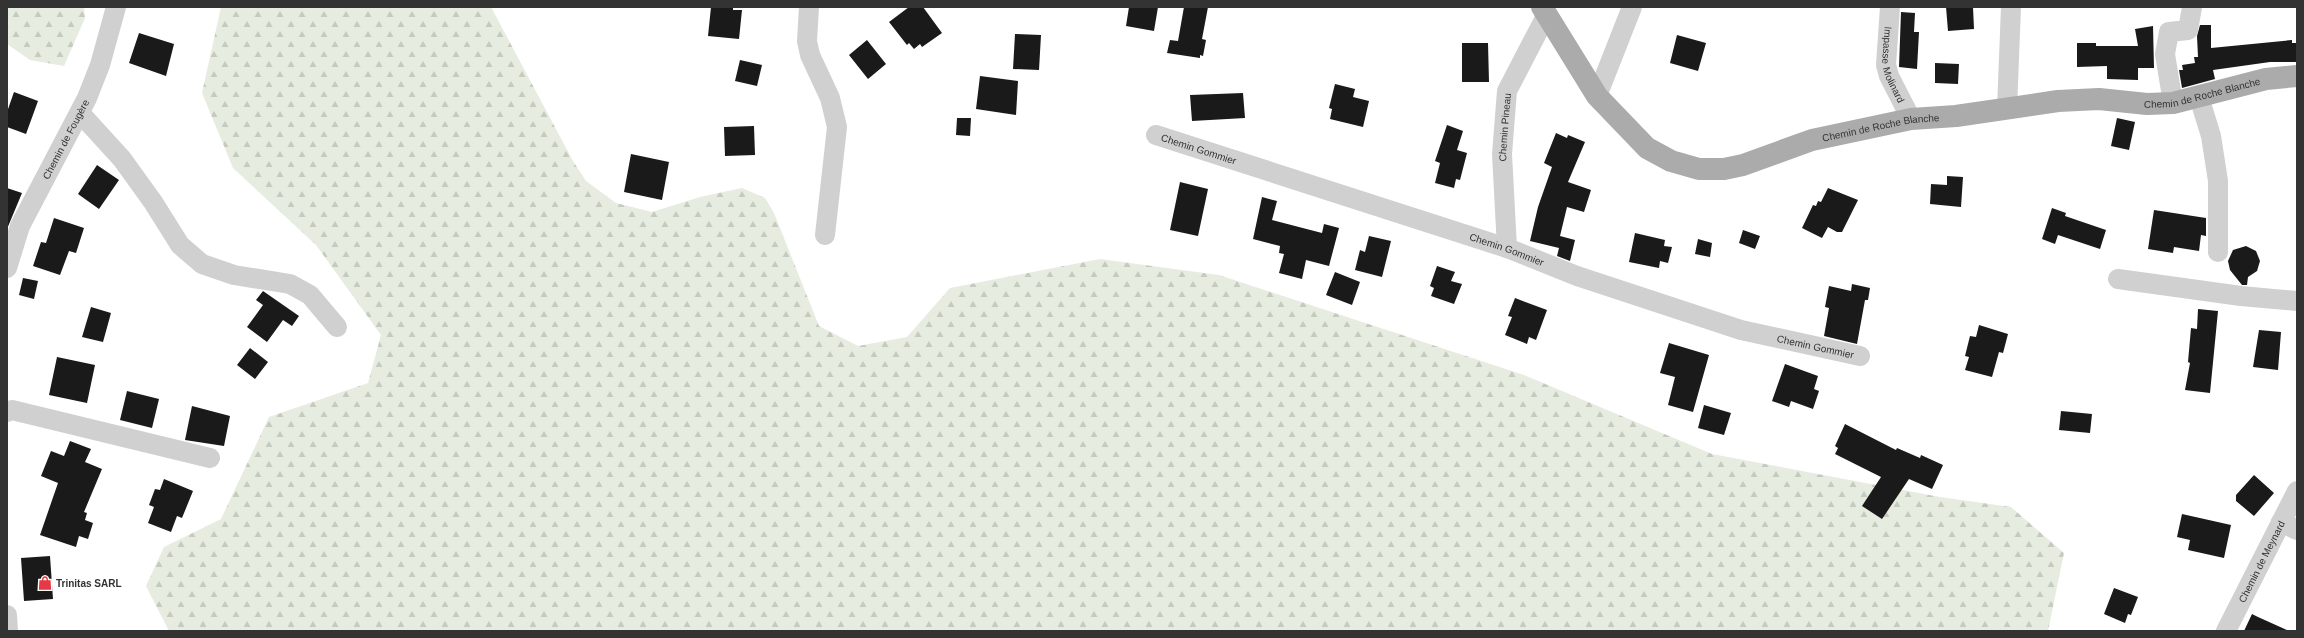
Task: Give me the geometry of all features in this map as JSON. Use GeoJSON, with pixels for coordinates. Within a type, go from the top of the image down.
{"type":"FeatureCollection","features":[{"type":"Feature","properties":{"kind":"main road","name":"Chemin de Roche Blanche"},"geometry":{"type":"LineString","coordinates":[[1544,11],[1596,96],[1647,148],[1671,161],[1699,169],[1724,169],[1743,166],[1812,140],[1911,119],[2007,109],[2058,101],[2099,100],[2147,104],[2173,103],[2266,79],[2297,76]]}},
{"type":"Feature","properties":{"kind":"street","name":"Chemin de Fougère"},"geometry":{"type":"LineString","coordinates":[[7,268],[14,224],[80,113],[100,65],[116,7]]}},
{"type":"Feature","properties":{"kind":"street"},"geometry":{"type":"LineString","coordinates":[[809,7],[807,41],[810,55],[830,98],[837,127],[825,235]]}},
{"type":"Feature","properties":{"kind":"street"},"geometry":{"type":"LineString","coordinates":[[1596,96],[1632,7]]}},
{"type":"Feature","properties":{"kind":"street","name":"Impasse Molinard"},"geometry":{"type":"LineString","coordinates":[[1890,7],[1886,65],[1888,76],[1911,119]]}},
{"type":"Feature","properties":{"kind":"street"},"geometry":{"type":"LineString","coordinates":[[2007,109],[2012,7]]}},
{"type":"Feature","properties":{"kind":"street"},"geometry":{"type":"LineString","coordinates":[[2173,103],[2165,54],[2169,32],[2188,30],[2192,7]]}},
{"type":"Feature","properties":{"kind":"street","name":"Chemin Pineau"},"geometry":{"type":"LineString","coordinates":[[1507,248],[1502,154],[1507,91],[1544,11]]}},
{"type":"Feature","properties":{"kind":"street"},"geometry":{"type":"LineString","coordinates":[[2199,97],[2211,136],[2218,181],[2218,252]]}},
{"type":"Feature","properties":{"kind":"street"},"geometry":{"type":"LineString","coordinates":[[80,113],[122,159],[153,202],[180,245],[202,264],[234,275],[290,284],[310,295],[337,327]]}},
{"type":"Feature","properties":{"kind":"street","name":"Chemin Gommier"},"geometry":{"type":"LineString","coordinates":[[1156,135],[1507,248],[1577,276],[1741,330],[1860,356]]}},
{"type":"Feature","properties":{"kind":"street"},"geometry":{"type":"LineString","coordinates":[[2118,279],[2241,296],[2297,301]]}},
{"type":"Feature","properties":{"kind":"street"},"geometry":{"type":"LineString","coordinates":[[7,412],[12,410],[210,458]]}},
{"type":"Feature","properties":{"kind":"street","name":"Chemin de Meynard"},"geometry":{"type":"LineString","coordinates":[[2226,631],[2289,526],[2297,491]]}},
{"type":"Feature","properties":{"kind":"street"},"geometry":{"type":"LineString","coordinates":[[7,615],[8,631]]}},
{"type":"Feature","properties":{"kind":"green space"},"geometry":{"type":"Polygon","coordinates":[[[7,7],[84,7],[85,18],[64,66],[30,60],[7,44],[7,7]]]}},
{"type":"Feature","properties":{"kind":"green space"},"geometry":{"type":"Polygon","coordinates":[[[221,7],[491,7],[573,161],[586,181],[616,203],[652,212],[700,197],[742,188],[765,198],[774,213],[819,326],[858,346],[907,337],[950,288],[1100,259],[1219,275],[1524,375],[1712,454],[1940,497],[2011,507],[2064,553],[2048,631],[169,631],[146,586],[164,547],[221,519],[269,417],[368,383],[381,335],[316,245],[233,168],[202,93],[221,7]]]}},
{"type":"Feature","properties":{"kind":"building"},"geometry":{"type":"Polygon","coordinates":[[[711,7],[733,7],[733,10],[742,10],[739,39],[708,36],[711,7]]]}},
{"type":"Feature","properties":{"kind":"building"},"geometry":{"type":"Polygon","coordinates":[[[909,7],[923,7],[942,33],[922,47],[920,44],[914,49],[909,43],[907,45],[889,22],[909,7]]]}},
{"type":"Feature","properties":{"kind":"building"},"geometry":{"type":"Polygon","coordinates":[[[1129,7],[1158,7],[1154,31],[1126,26],[1129,7]]]}},
{"type":"Feature","properties":{"kind":"building"},"geometry":{"type":"Polygon","coordinates":[[[1184,7],[1208,7],[1202,39],[1206,40],[1203,56],[1200,55],[1200,58],[1167,53],[1170,40],[1178,41],[1184,7]]]}},
{"type":"Feature","properties":{"kind":"building"},"geometry":{"type":"Polygon","coordinates":[[[1946,7],[1973,7],[1974,29],[1948,31],[1946,7]]]}},
{"type":"Feature","properties":{"kind":"building"},"geometry":{"type":"Polygon","coordinates":[[[1901,12],[1915,13],[1914,32],[1919,32],[1917,69],[1899,67],[1901,12]]]}},
{"type":"Feature","properties":{"kind":"building"},"geometry":{"type":"Polygon","coordinates":[[[2200,25],[2211,25],[2211,48],[2292,40],[2292,43],[2297,43],[2297,62],[2270,62],[2213,70],[2215,79],[2182,88],[2179,70],[2183,70],[2182,65],[2195,63],[2194,57],[2198,57],[2197,36],[2200,25]]]}},
{"type":"Feature","properties":{"kind":"building"},"geometry":{"type":"Polygon","coordinates":[[[2153,26],[2154,68],[2138,68],[2138,80],[2107,79],[2107,66],[2077,67],[2077,43],[2096,43],[2096,46],[2138,46],[2135,29],[2153,26]]]}},
{"type":"Feature","properties":{"kind":"building"},"geometry":{"type":"Polygon","coordinates":[[[139,33],[174,44],[166,76],[129,63],[139,33]]]}},
{"type":"Feature","properties":{"kind":"building"},"geometry":{"type":"Polygon","coordinates":[[[1015,34],[1041,35],[1039,70],[1013,69],[1015,34]]]}},
{"type":"Feature","properties":{"kind":"building"},"geometry":{"type":"Polygon","coordinates":[[[1677,35],[1706,43],[1698,71],[1670,63],[1677,35]]]}},
{"type":"Feature","properties":{"kind":"building"},"geometry":{"type":"Polygon","coordinates":[[[867,40],[886,64],[868,79],[849,55],[867,40]]]}},
{"type":"Feature","properties":{"kind":"building"},"geometry":{"type":"Polygon","coordinates":[[[1462,43],[1488,43],[1489,82],[1462,82],[1462,43]]]}},
{"type":"Feature","properties":{"kind":"building"},"geometry":{"type":"Polygon","coordinates":[[[740,60],[762,65],[757,86],[735,81],[740,60]]]}},
{"type":"Feature","properties":{"kind":"building"},"geometry":{"type":"Polygon","coordinates":[[[1935,63],[1959,64],[1958,84],[1935,83],[1935,63]]]}},
{"type":"Feature","properties":{"kind":"building"},"geometry":{"type":"Polygon","coordinates":[[[980,76],[1018,81],[1016,115],[976,109],[980,76]]]}},
{"type":"Feature","properties":{"kind":"building"},"geometry":{"type":"Polygon","coordinates":[[[1335,84],[1355,89],[1353,97],[1369,101],[1363,127],[1330,119],[1332,109],[1329,108],[1335,84]]]}},
{"type":"Feature","properties":{"kind":"building"},"geometry":{"type":"Polygon","coordinates":[[[14,92],[38,101],[26,134],[7,127],[7,112],[14,92]]]}},
{"type":"Feature","properties":{"kind":"building"},"geometry":{"type":"Polygon","coordinates":[[[1243,93],[1245,118],[1192,121],[1190,95],[1243,93]]]}},
{"type":"Feature","properties":{"kind":"building"},"geometry":{"type":"Polygon","coordinates":[[[957,118],[971,118],[970,136],[956,135],[957,118]]]}},
{"type":"Feature","properties":{"kind":"building"},"geometry":{"type":"Polygon","coordinates":[[[2117,118],[2135,122],[2129,150],[2111,146],[2117,118]]]}},
{"type":"Feature","properties":{"kind":"building"},"geometry":{"type":"Polygon","coordinates":[[[1447,125],[1463,131],[1457,150],[1467,153],[1460,180],[1456,179],[1454,188],[1435,183],[1440,163],[1435,161],[1447,125]]]}},
{"type":"Feature","properties":{"kind":"building"},"geometry":{"type":"Polygon","coordinates":[[[754,126],[755,155],[725,156],[724,127],[754,126]]]}},
{"type":"Feature","properties":{"kind":"building"},"geometry":{"type":"Polygon","coordinates":[[[1556,133],[1567,138],[1568,135],[1585,142],[1568,182],[1591,190],[1584,212],[1567,207],[1560,236],[1575,240],[1570,261],[1557,256],[1559,248],[1530,241],[1538,207],[1552,167],[1544,163],[1556,133]]]}},
{"type":"Feature","properties":{"kind":"building"},"geometry":{"type":"Polygon","coordinates":[[[631,154],[669,162],[662,200],[624,192],[631,154]]]}},
{"type":"Feature","properties":{"kind":"building"},"geometry":{"type":"Polygon","coordinates":[[[97,165],[119,180],[99,209],[78,194],[97,165]]]}},
{"type":"Feature","properties":{"kind":"building"},"geometry":{"type":"Polygon","coordinates":[[[1947,176],[1963,177],[1961,207],[1930,204],[1931,184],[1947,185],[1947,176]]]}},
{"type":"Feature","properties":{"kind":"building"},"geometry":{"type":"Polygon","coordinates":[[[1180,182],[1208,189],[1198,236],[1170,230],[1180,182]]]}},
{"type":"Feature","properties":{"kind":"building"},"geometry":{"type":"Polygon","coordinates":[[[7,188],[22,193],[7,229],[7,188]]]}},
{"type":"Feature","properties":{"kind":"building"},"geometry":{"type":"Polygon","coordinates":[[[1828,188],[1858,200],[1842,232],[1837,232],[1828,227],[1822,238],[1802,228],[1813,205],[1816,206],[1818,201],[1821,202],[1828,188]]]}},
{"type":"Feature","properties":{"kind":"building"},"geometry":{"type":"Polygon","coordinates":[[[1262,197],[1277,201],[1272,220],[1322,233],[1324,224],[1339,228],[1329,266],[1306,260],[1302,279],[1279,273],[1284,254],[1279,253],[1280,246],[1253,239],[1262,197]]]}},
{"type":"Feature","properties":{"kind":"building"},"geometry":{"type":"Polygon","coordinates":[[[2052,208],[2066,213],[2065,216],[2106,230],[2100,249],[2058,235],[2055,244],[2042,239],[2052,208]]]}},
{"type":"Feature","properties":{"kind":"building"},"geometry":{"type":"Polygon","coordinates":[[[2154,210],[2206,218],[2206,236],[2201,235],[2199,251],[2174,247],[2173,253],[2148,249],[2154,210]]]}},
{"type":"Feature","properties":{"kind":"building"},"geometry":{"type":"Polygon","coordinates":[[[54,218],[84,228],[76,253],[69,251],[60,275],[33,266],[41,242],[46,243],[54,218]]]}},
{"type":"Feature","properties":{"kind":"building"},"geometry":{"type":"Polygon","coordinates":[[[1743,230],[1760,236],[1755,249],[1739,243],[1743,230]]]}},
{"type":"Feature","properties":{"kind":"building"},"geometry":{"type":"Polygon","coordinates":[[[1635,233],[1665,240],[1664,246],[1672,247],[1668,263],[1660,261],[1659,268],[1629,262],[1635,233]]]}},
{"type":"Feature","properties":{"kind":"building"},"geometry":{"type":"Polygon","coordinates":[[[1369,236],[1391,241],[1382,277],[1355,270],[1360,250],[1365,252],[1369,236]]]}},
{"type":"Feature","properties":{"kind":"building"},"geometry":{"type":"Polygon","coordinates":[[[1698,239],[1712,243],[1710,257],[1695,254],[1698,239]]]}},
{"type":"Feature","properties":{"kind":"building"},"geometry":{"type":"Polygon","coordinates":[[[2246,246],[2256,251],[2260,261],[2257,271],[2248,277],[2247,285],[2242,285],[2230,270],[2228,261],[2233,250],[2246,246]]]}},
{"type":"Feature","properties":{"kind":"building"},"geometry":{"type":"Polygon","coordinates":[[[1437,266],[1455,272],[1451,281],[1462,284],[1454,304],[1431,296],[1434,288],[1430,286],[1437,266]]]}},
{"type":"Feature","properties":{"kind":"building"},"geometry":{"type":"Polygon","coordinates":[[[1335,272],[1360,282],[1352,305],[1326,295],[1335,272]]]}},
{"type":"Feature","properties":{"kind":"building"},"geometry":{"type":"Polygon","coordinates":[[[23,278],[38,281],[34,299],[19,295],[23,278]]]}},
{"type":"Feature","properties":{"kind":"building"},"geometry":{"type":"Polygon","coordinates":[[[1852,284],[1870,288],[1868,300],[1865,300],[1857,344],[1824,336],[1829,308],[1825,307],[1829,286],[1851,291],[1852,284]]]}},
{"type":"Feature","properties":{"kind":"building"},"geometry":{"type":"Polygon","coordinates":[[[263,291],[299,316],[292,326],[283,320],[267,342],[247,327],[263,305],[256,300],[263,291]]]}},
{"type":"Feature","properties":{"kind":"building"},"geometry":{"type":"Polygon","coordinates":[[[1515,298],[1547,310],[1536,340],[1529,337],[1527,344],[1505,335],[1512,317],[1508,316],[1515,298]]]}},
{"type":"Feature","properties":{"kind":"building"},"geometry":{"type":"Polygon","coordinates":[[[91,307],[111,313],[103,342],[82,337],[91,307]]]}},
{"type":"Feature","properties":{"kind":"building"},"geometry":{"type":"Polygon","coordinates":[[[2198,309],[2218,311],[2210,393],[2185,390],[2190,363],[2188,362],[2191,328],[2197,329],[2198,309]]]}},
{"type":"Feature","properties":{"kind":"building"},"geometry":{"type":"Polygon","coordinates":[[[1979,325],[2008,334],[2003,353],[1999,352],[1992,377],[1965,370],[1969,357],[1965,356],[1970,336],[1976,337],[1979,325]]]}},
{"type":"Feature","properties":{"kind":"building"},"geometry":{"type":"Polygon","coordinates":[[[2259,330],[2281,332],[2278,370],[2253,367],[2259,330]]]}},
{"type":"Feature","properties":{"kind":"building"},"geometry":{"type":"Polygon","coordinates":[[[1669,343],[1709,355],[1693,412],[1668,405],[1675,377],[1660,373],[1669,343]]]}},
{"type":"Feature","properties":{"kind":"building"},"geometry":{"type":"Polygon","coordinates":[[[250,348],[268,362],[255,379],[237,365],[250,348]]]}},
{"type":"Feature","properties":{"kind":"building"},"geometry":{"type":"Polygon","coordinates":[[[57,357],[95,365],[87,403],[49,395],[57,357]]]}},
{"type":"Feature","properties":{"kind":"building"},"geometry":{"type":"Polygon","coordinates":[[[1785,364],[1818,376],[1814,389],[1819,391],[1813,409],[1791,401],[1789,407],[1772,401],[1785,364]]]}},
{"type":"Feature","properties":{"kind":"building"},"geometry":{"type":"Polygon","coordinates":[[[127,391],[159,399],[152,428],[120,420],[127,391]]]}},
{"type":"Feature","properties":{"kind":"building"},"geometry":{"type":"Polygon","coordinates":[[[1704,405],[1731,413],[1724,435],[1698,428],[1704,405]]]}},
{"type":"Feature","properties":{"kind":"building"},"geometry":{"type":"Polygon","coordinates":[[[192,406],[230,416],[224,446],[185,440],[192,406]]]}},
{"type":"Feature","properties":{"kind":"building"},"geometry":{"type":"Polygon","coordinates":[[[2061,411],[2092,414],[2090,433],[2059,430],[2061,411]]]}},
{"type":"Feature","properties":{"kind":"building"},"geometry":{"type":"Polygon","coordinates":[[[1845,424],[1896,450],[1897,448],[1920,458],[1921,455],[1943,465],[1932,489],[1909,479],[1882,519],[1862,506],[1881,477],[1835,454],[1838,448],[1835,446],[1845,424]]]}},
{"type":"Feature","properties":{"kind":"building"},"geometry":{"type":"Polygon","coordinates":[[[70,441],[91,449],[85,462],[102,469],[84,512],[87,513],[85,520],[93,523],[88,539],[79,536],[76,547],[40,535],[58,483],[41,476],[51,451],[64,456],[70,441]]]}},
{"type":"Feature","properties":{"kind":"building"},"geometry":{"type":"Polygon","coordinates":[[[2254,475],[2274,493],[2254,516],[2236,501],[2236,495],[2254,475]]]}},
{"type":"Feature","properties":{"kind":"building"},"geometry":{"type":"Polygon","coordinates":[[[164,479],[193,491],[182,518],[177,516],[171,532],[148,523],[154,507],[149,505],[155,489],[160,490],[164,479]]]}},
{"type":"Feature","properties":{"kind":"building"},"geometry":{"type":"Polygon","coordinates":[[[2182,514],[2231,525],[2224,558],[2188,550],[2190,540],[2177,537],[2182,514]]]}},
{"type":"Feature","properties":{"kind":"building"},"geometry":{"type":"Polygon","coordinates":[[[50,556],[53,599],[24,601],[21,558],[50,556]]]}},
{"type":"Feature","properties":{"kind":"building"},"geometry":{"type":"Polygon","coordinates":[[[2114,588],[2138,597],[2131,615],[2128,614],[2125,623],[2104,614],[2114,588]]]}},
{"type":"Feature","properties":{"kind":"building"},"geometry":{"type":"Polygon","coordinates":[[[2252,614],[2258,617],[2289,631],[2244,631],[2252,614]]]}},
{"type":"Feature","properties":{"kind":"place","name":"Trinitas SARL"},"geometry":{"type":"Point","coordinates":[45,583]}}]}
